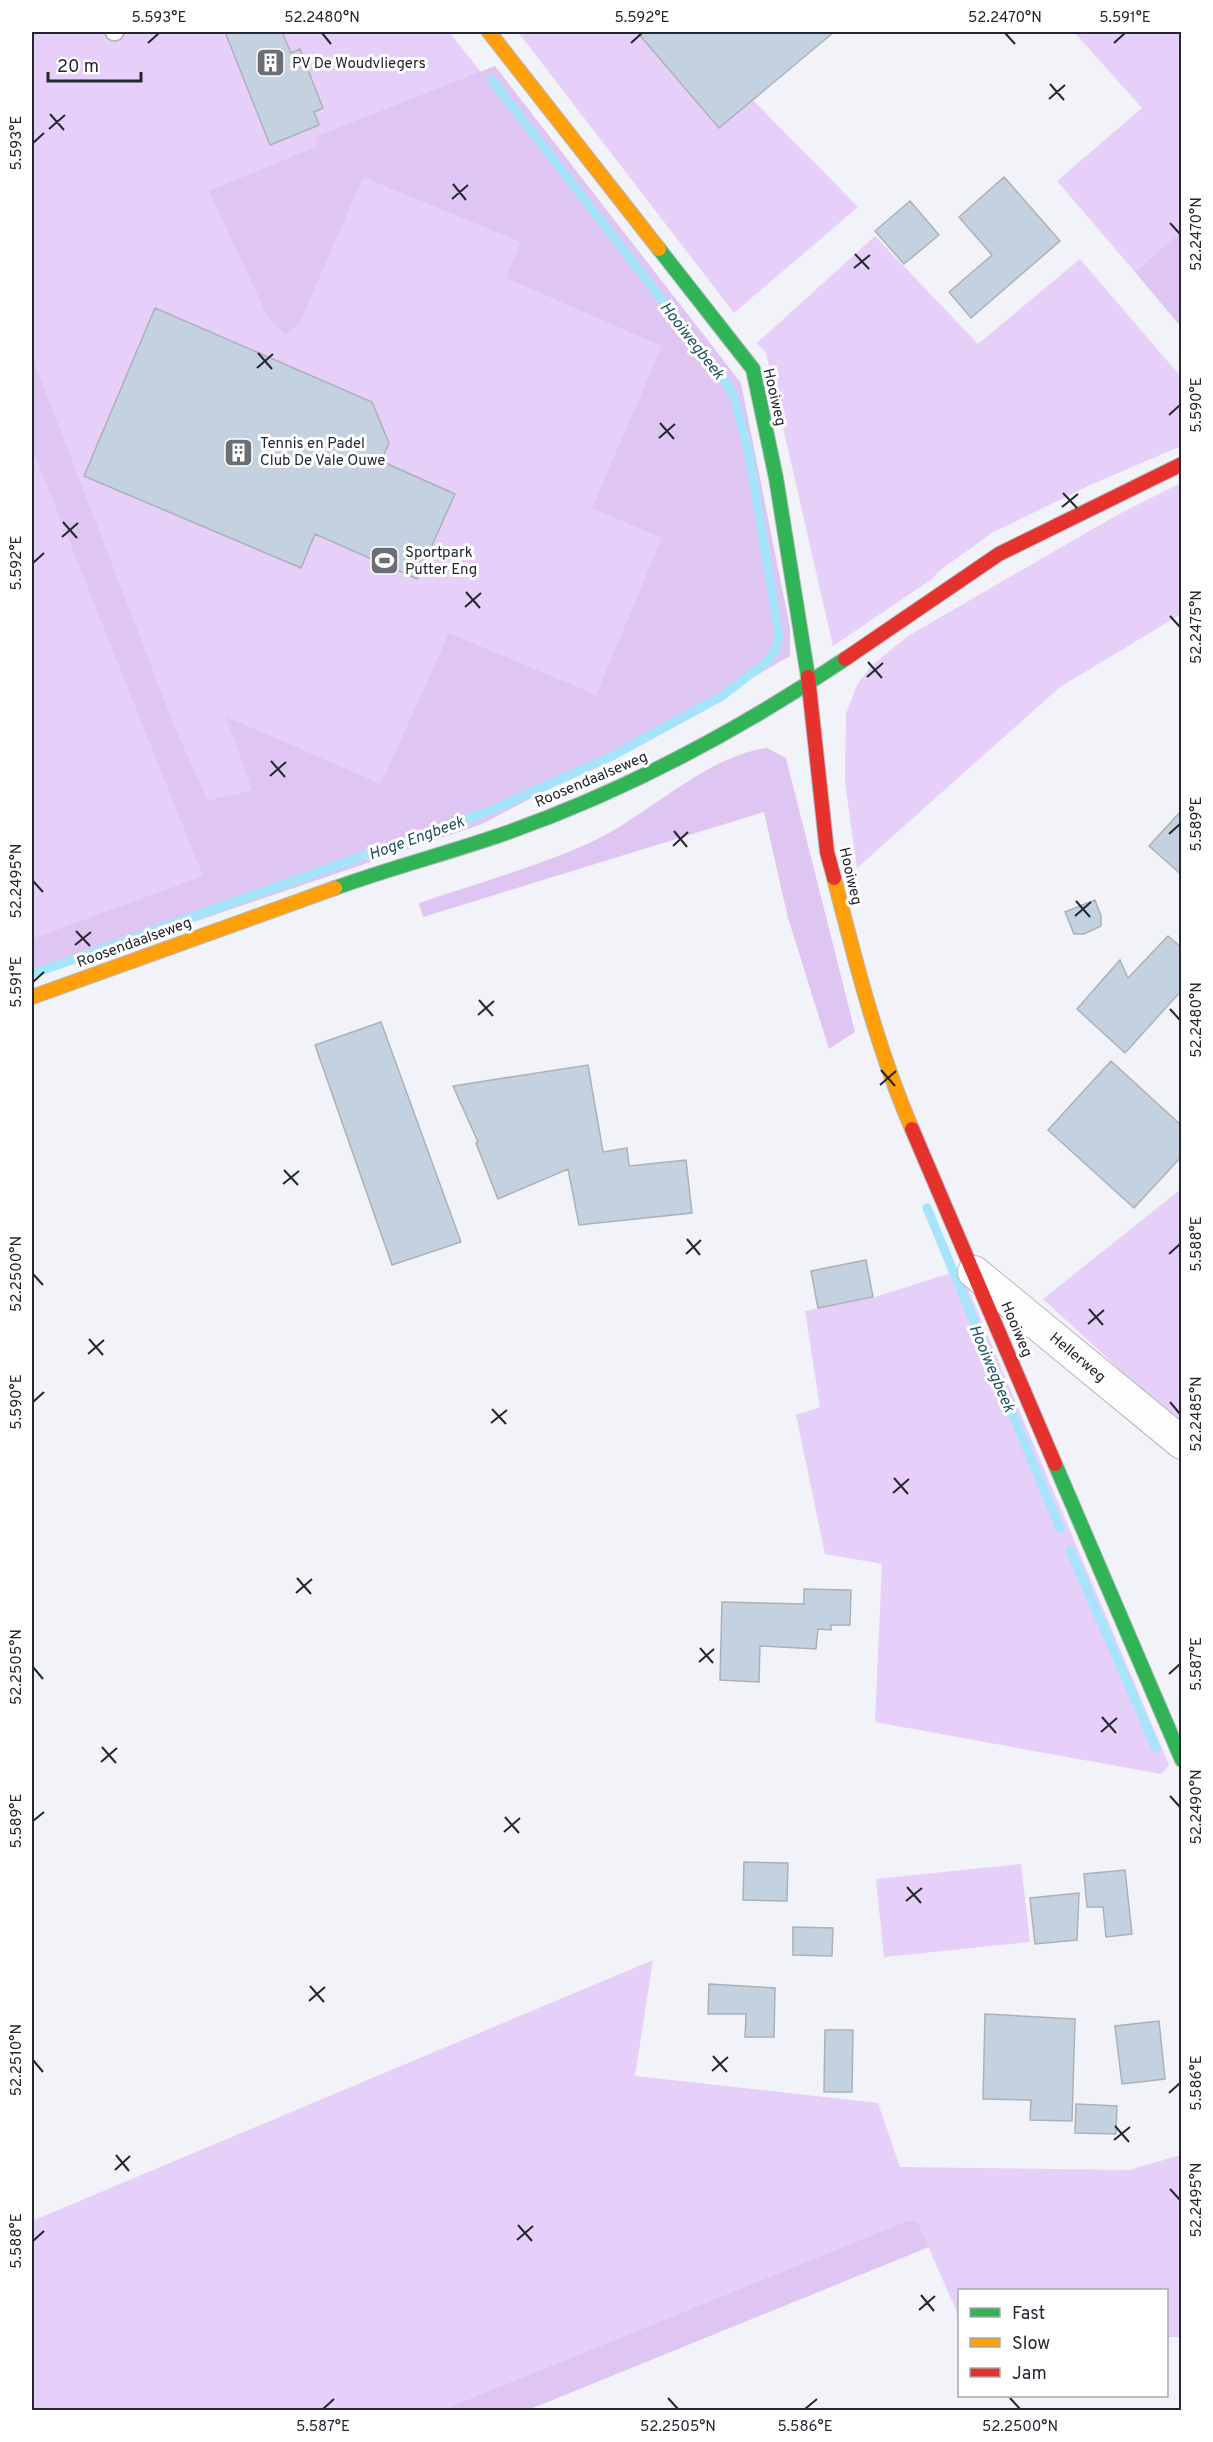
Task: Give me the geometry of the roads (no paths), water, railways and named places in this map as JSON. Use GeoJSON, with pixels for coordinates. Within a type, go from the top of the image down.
{"type":"FeatureCollection","features":[{"type":"Feature","properties":{"kind":"street","name":"Hooiweg"},"geometry":{"type":"LineString","coordinates":[[489,32],[753,369],[776,478],[808,683],[827,852],[864,995],[892,1083],[1182,1760]]}},
{"type":"Feature","properties":{"kind":"street","name":"Roosendaalseweg"},"geometry":{"type":"LineString","coordinates":[[32,997],[391,868],[508,832],[643,777],[808,683],[999,554],[1182,464]]}},
{"type":"Feature","properties":{"kind":"street","name":"Hellerweg"},"geometry":{"type":"LineString","coordinates":[[974,1272],[1182,1443]]}},
{"type":"Feature","properties":{"kind":"waterway","name":"Hoge Engbeek"},"geometry":{"type":"LineString","coordinates":[[32,974],[492,810],[612,756],[722,696],[766,662],[775,650],[779,636],[749,454],[734,397],[725,381],[491,79]]}},
{"type":"Feature","properties":{"kind":"waterway","name":"Hooiwegbeek"},"geometry":{"type":"LineString","coordinates":[[927,1208],[1060,1528]]}},
{"type":"Feature","properties":{"kind":"waterway","name":"Hooiwegbeek"},"geometry":{"type":"LineString","coordinates":[[1070,1550],[1156,1748]]}},
{"type":"Feature","properties":{"kind":"place","name":"PV De Woudvliegers"},"geometry":{"type":"Point","coordinates":[271,63]}},
{"type":"Feature","properties":{"kind":"place","name":"Tennis en Padel Club De Vale Ouwe"},"geometry":{"type":"Point","coordinates":[239,452]}},
{"type":"Feature","properties":{"kind":"place","name":"Sportpark Putter Eng"},"geometry":{"type":"Point","coordinates":[384,561]}}]}
